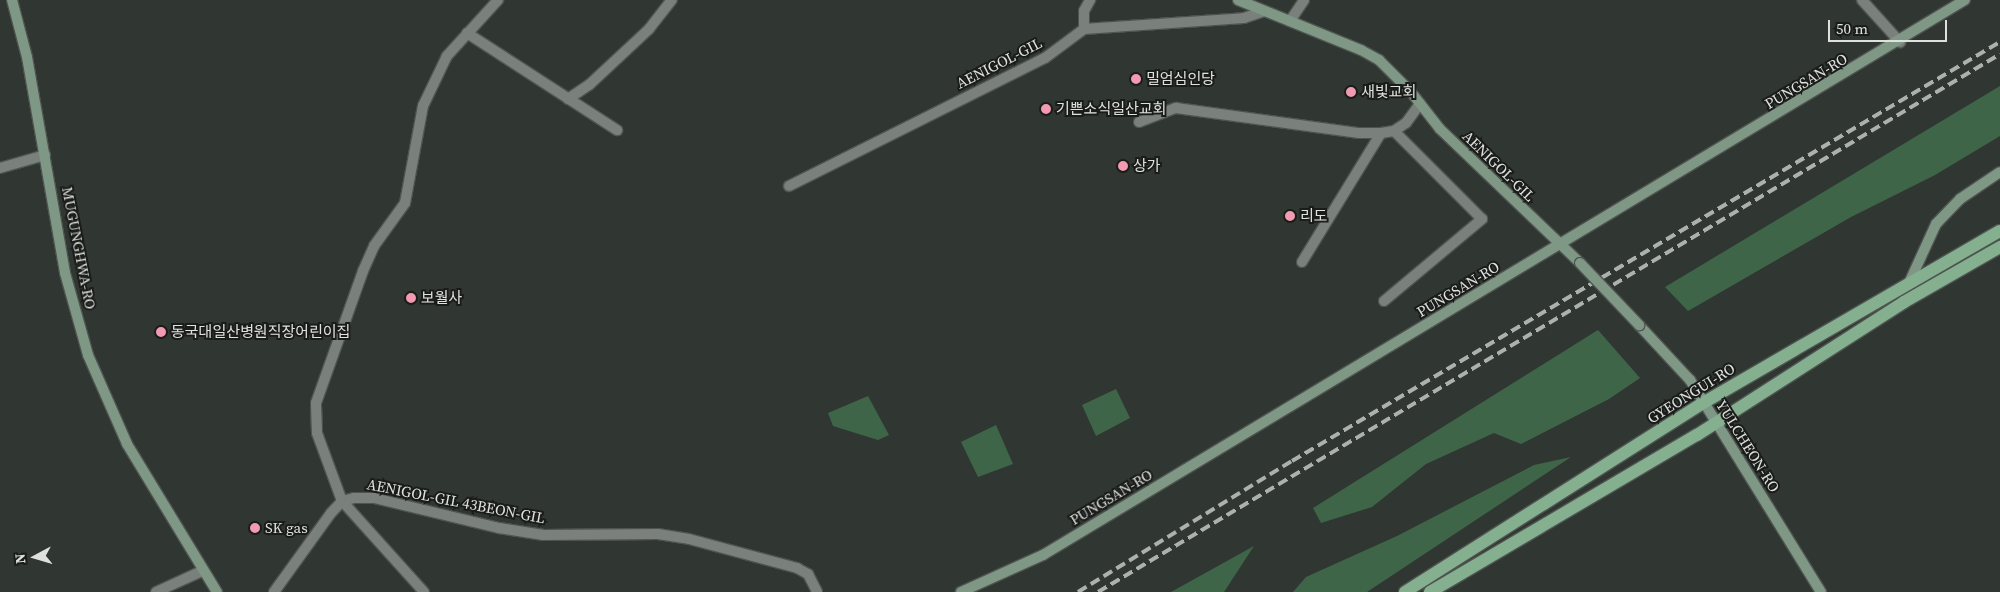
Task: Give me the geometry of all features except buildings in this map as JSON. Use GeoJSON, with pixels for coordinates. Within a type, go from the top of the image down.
{"type":"FeatureCollection","features":[{"type":"Feature","properties":{"kind":"main road","name":"MUGUNGHWA-RO"},"geometry":{"type":"LineString","coordinates":[[12,0],[27,58],[66,273],[88,355],[127,444],[202,571],[217,592]]}},
{"type":"Feature","properties":{"kind":"main road","name":"AENIGOL-GIL"},"geometry":{"type":"LineString","coordinates":[[1238,0],[1370,54],[1387,67],[1440,129],[1560,246]]}},
{"type":"Feature","properties":{"kind":"main road","name":"PUNGSAN-RO"},"geometry":{"type":"LineString","coordinates":[[961,592],[1043,555],[1900,42],[1965,0]]}},
{"type":"Feature","properties":{"kind":"main road"},"geometry":{"type":"LineString","coordinates":[[1909,282],[1936,224],[1960,199],[2000,172]]}},
{"type":"Feature","properties":{"kind":"main road","name":"GYEONGUI-RO"},"geometry":{"type":"LineString","coordinates":[[1404,592],[1703,403],[2000,231]]}},
{"type":"Feature","properties":{"kind":"main road","name":"YULCHEON-RO"},"geometry":{"type":"LineString","coordinates":[[1560,246],[1580,264],[1690,380],[1821,592]]}},
{"type":"Feature","properties":{"kind":"main road"},"geometry":{"type":"LineString","coordinates":[[1430,592],[1715,423],[1904,302],[2000,247]]}},
{"type":"Feature","properties":{"kind":"street"},"geometry":{"type":"LineString","coordinates":[[424,592],[342,502],[318,433],[316,403],[362,271],[374,246],[405,203],[423,106],[447,56],[498,0]]}},
{"type":"Feature","properties":{"kind":"street"},"geometry":{"type":"LineString","coordinates":[[568,100],[589,85],[635,42],[672,0]]}},
{"type":"Feature","properties":{"kind":"street"},"geometry":{"type":"LineString","coordinates":[[1090,0],[1084,10],[1084,29],[1244,18],[1264,11]]}},
{"type":"Feature","properties":{"kind":"street"},"geometry":{"type":"LineString","coordinates":[[1290,21],[1304,0]]}},
{"type":"Feature","properties":{"kind":"street"},"geometry":{"type":"LineString","coordinates":[[1862,0],[1900,42]]}},
{"type":"Feature","properties":{"kind":"street","name":"AENIGOL-GIL"},"geometry":{"type":"LineString","coordinates":[[789,186],[1045,58],[1084,29]]}},
{"type":"Feature","properties":{"kind":"street"},"geometry":{"type":"LineString","coordinates":[[467,33],[617,130]]}},
{"type":"Feature","properties":{"kind":"street"},"geometry":{"type":"LineString","coordinates":[[1139,122],[1176,108],[1359,133],[1381,133],[1394,131],[1406,123],[1420,104]]}},
{"type":"Feature","properties":{"kind":"street"},"geometry":{"type":"LineString","coordinates":[[1384,301],[1482,219],[1394,131]]}},
{"type":"Feature","properties":{"kind":"street"},"geometry":{"type":"LineString","coordinates":[[1302,262],[1381,133]]}},
{"type":"Feature","properties":{"kind":"street"},"geometry":{"type":"LineString","coordinates":[[0,168],[45,155]]}},
{"type":"Feature","properties":{"kind":"street","name":"AENIGOL-GIL 43BEON-GIL"},"geometry":{"type":"LineString","coordinates":[[342,502],[354,498],[374,498],[499,528],[542,535],[658,534],[689,539],[797,568],[808,574],[817,592]]}},
{"type":"Feature","properties":{"kind":"street"},"geometry":{"type":"LineString","coordinates":[[274,592],[342,502]]}},
{"type":"Feature","properties":{"kind":"street"},"geometry":{"type":"LineString","coordinates":[[156,592],[202,571]]}},
{"type":"Feature","properties":{"kind":"green space"},"geometry":{"type":"Polygon","coordinates":[[[2000,86],[2000,136],[1935,175],[1851,217],[1688,311],[1665,287],[2000,86]]]}},
{"type":"Feature","properties":{"kind":"green space"},"geometry":{"type":"Polygon","coordinates":[[[1598,330],[1640,378],[1609,399],[1521,444],[1494,433],[1426,464],[1372,507],[1321,523],[1313,508],[1598,330]]]}},
{"type":"Feature","properties":{"kind":"green space"},"geometry":{"type":"Polygon","coordinates":[[[1116,389],[1130,418],[1096,436],[1082,405],[1116,389]]]}},
{"type":"Feature","properties":{"kind":"green space"},"geometry":{"type":"Polygon","coordinates":[[[868,396],[889,435],[878,440],[833,426],[828,413],[868,396]]]}},
{"type":"Feature","properties":{"kind":"green space"},"geometry":{"type":"Polygon","coordinates":[[[996,425],[1013,464],[978,477],[961,442],[996,425]]]}},
{"type":"Feature","properties":{"kind":"green space"},"geometry":{"type":"Polygon","coordinates":[[[1571,457],[1367,592],[1293,592],[1306,577],[1397,536],[1534,465],[1571,457]]]}},
{"type":"Feature","properties":{"kind":"green space"},"geometry":{"type":"Polygon","coordinates":[[[1254,546],[1224,592],[1171,592],[1254,546]]]}},
{"type":"Feature","properties":{"kind":"railway"},"geometry":{"type":"LineString","coordinates":[[1078,592],[1292,461],[2000,42]]}},
{"type":"Feature","properties":{"kind":"railway"},"geometry":{"type":"LineString","coordinates":[[1098,592],[2000,54]]}},
{"type":"Feature","properties":{"kind":"place","name":"밀엄심인당"},"geometry":{"type":"Point","coordinates":[1136,79]}},
{"type":"Feature","properties":{"kind":"place","name":"새빛교회"},"geometry":{"type":"Point","coordinates":[1351,92]}},
{"type":"Feature","properties":{"kind":"place","name":"기쁜소식일산교회"},"geometry":{"type":"Point","coordinates":[1046,109]}},
{"type":"Feature","properties":{"kind":"place","name":"상가"},"geometry":{"type":"Point","coordinates":[1123,166]}},
{"type":"Feature","properties":{"kind":"place","name":"리도"},"geometry":{"type":"Point","coordinates":[1290,216]}},
{"type":"Feature","properties":{"kind":"place","name":"보월사"},"geometry":{"type":"Point","coordinates":[411,298]}},
{"type":"Feature","properties":{"kind":"place","name":"동국대일산병원직장어린이집"},"geometry":{"type":"Point","coordinates":[161,332]}},
{"type":"Feature","properties":{"kind":"place","name":"SK gas"},"geometry":{"type":"Point","coordinates":[255,528]}}]}
